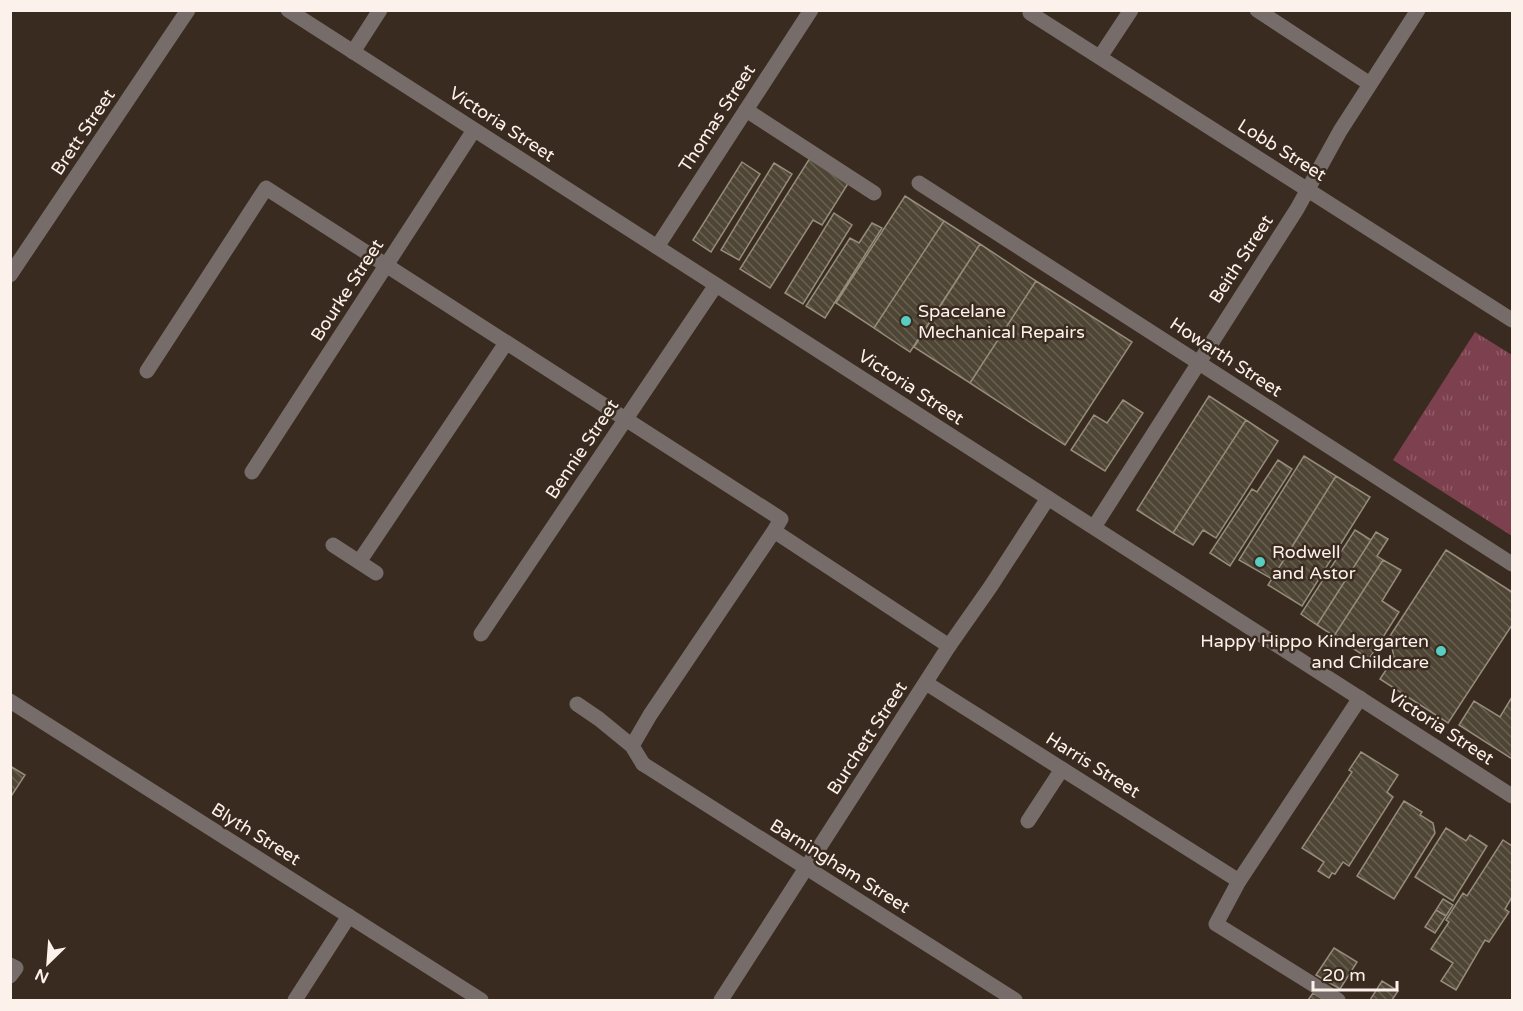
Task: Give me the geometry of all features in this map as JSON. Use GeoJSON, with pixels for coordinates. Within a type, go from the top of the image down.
{"type":"FeatureCollection","features":[{"type":"Feature","properties":{"kind":"street","name":"Brett Street"},"geometry":{"type":"LineString","coordinates":[[10,275],[188,10]]}},
{"type":"Feature","properties":{"kind":"street","name":"Victoria Street"},"geometry":{"type":"LineString","coordinates":[[288,10],[1512,796]]}},
{"type":"Feature","properties":{"kind":"street"},"geometry":{"type":"LineString","coordinates":[[353,52],[380,10]]}},
{"type":"Feature","properties":{"kind":"street","name":"Thomas Street"},"geometry":{"type":"LineString","coordinates":[[657,247],[811,10]]}},
{"type":"Feature","properties":{"kind":"street"},"geometry":{"type":"LineString","coordinates":[[1100,57],[1131,10]]}},
{"type":"Feature","properties":{"kind":"street"},"geometry":{"type":"LineString","coordinates":[[1257,10],[1370,84]]}},
{"type":"Feature","properties":{"kind":"street","name":"Beith Street"},"geometry":{"type":"LineString","coordinates":[[1094,527],[1297,209],[1370,84],[1418,10]]}},
{"type":"Feature","properties":{"kind":"street","name":"Lobb Street"},"geometry":{"type":"LineString","coordinates":[[1030,13],[1512,320]]}},
{"type":"Feature","properties":{"kind":"street"},"geometry":{"type":"LineString","coordinates":[[746,110],[874,193]]}},
{"type":"Feature","properties":{"kind":"street","name":"Bourke Street"},"geometry":{"type":"LineString","coordinates":[[252,472],[474,130]]}},
{"type":"Feature","properties":{"kind":"street","name":"Howarth Street"},"geometry":{"type":"LineString","coordinates":[[919,183],[1512,564]]}},
{"type":"Feature","properties":{"kind":"street"},"geometry":{"type":"LineString","coordinates":[[147,371],[266,188],[781,519],[650,715],[632,747],[577,704]]}},
{"type":"Feature","properties":{"kind":"street","name":"Bennie Street"},"geometry":{"type":"LineString","coordinates":[[482,634],[716,285]]}},
{"type":"Feature","properties":{"kind":"street"},"geometry":{"type":"LineString","coordinates":[[359,562],[506,343]]}},
{"type":"Feature","properties":{"kind":"street","name":"Burchett Street"},"geometry":{"type":"LineString","coordinates":[[721,1000],[949,646],[1048,498]]}},
{"type":"Feature","properties":{"kind":"street"},"geometry":{"type":"LineString","coordinates":[[774,531],[949,646]]}},
{"type":"Feature","properties":{"kind":"street"},"geometry":{"type":"LineString","coordinates":[[333,545],[376,573]]}},
{"type":"Feature","properties":{"kind":"street","name":"Harris Street"},"geometry":{"type":"LineString","coordinates":[[926,683],[1239,881]]}},
{"type":"Feature","properties":{"kind":"street"},"geometry":{"type":"LineString","coordinates":[[1338,1000],[1216,924],[1239,881],[1360,698]]}},
{"type":"Feature","properties":{"kind":"street","name":"Blyth Street"},"geometry":{"type":"LineString","coordinates":[[10,701],[481,1000]]}},
{"type":"Feature","properties":{"kind":"street","name":"Barningham Street"},"geometry":{"type":"LineString","coordinates":[[632,747],[643,764],[1015,1000]]}},
{"type":"Feature","properties":{"kind":"street"},"geometry":{"type":"LineString","coordinates":[[1028,821],[1062,769]]}},
{"type":"Feature","properties":{"kind":"street"},"geometry":{"type":"LineString","coordinates":[[295,1000],[349,916]]}},
{"type":"Feature","properties":{"kind":"street"},"geometry":{"type":"LineString","coordinates":[[10,965],[15,968],[10,976]]}},
{"type":"Feature","properties":{"kind":"green space"},"geometry":{"type":"Polygon","coordinates":[[[1475,332],[1512,355],[1512,536],[1393,460],[1475,332]]]}},
{"type":"Feature","properties":{"kind":"building"},"geometry":{"type":"Polygon","coordinates":[[[810,158],[849,182],[822,225],[813,220],[770,288],[740,269],[810,158]]]}},
{"type":"Feature","properties":{"kind":"building"},"geometry":{"type":"Polygon","coordinates":[[[742,162],[760,174],[711,252],[693,240],[742,162]]]}},
{"type":"Feature","properties":{"kind":"building"},"geometry":{"type":"Polygon","coordinates":[[[774,163],[792,174],[739,260],[721,250],[774,163]]]}},
{"type":"Feature","properties":{"kind":"building"},"geometry":{"type":"Polygon","coordinates":[[[905,196],[944,221],[874,328],[836,303],[905,196]]]}},
{"type":"Feature","properties":{"kind":"building"},"geometry":{"type":"Polygon","coordinates":[[[834,213],[852,225],[803,304],[785,293],[834,213]]]}},
{"type":"Feature","properties":{"kind":"building"},"geometry":{"type":"Polygon","coordinates":[[[944,221],[980,244],[910,352],[874,328],[944,221]]]}},
{"type":"Feature","properties":{"kind":"building"},"geometry":{"type":"Polygon","coordinates":[[[872,223],[882,228],[825,318],[806,306],[850,238],[859,243],[872,223]]]}},
{"type":"Feature","properties":{"kind":"building"},"geometry":{"type":"Polygon","coordinates":[[[980,244],[1036,281],[970,383],[914,347],[980,244]]]}},
{"type":"Feature","properties":{"kind":"building"},"geometry":{"type":"Polygon","coordinates":[[[1036,281],[1132,342],[1065,445],[970,383],[1036,281]]]}},
{"type":"Feature","properties":{"kind":"building"},"geometry":{"type":"Polygon","coordinates":[[[1209,396],[1246,420],[1173,533],[1137,510],[1209,396]]]}},
{"type":"Feature","properties":{"kind":"building"},"geometry":{"type":"Polygon","coordinates":[[[1123,400],[1143,413],[1105,471],[1071,450],[1094,415],[1107,423],[1123,400]]]}},
{"type":"Feature","properties":{"kind":"building"},"geometry":{"type":"Polygon","coordinates":[[[1246,420],[1278,441],[1216,538],[1203,530],[1193,545],[1173,533],[1246,420]]]}},
{"type":"Feature","properties":{"kind":"building"},"geometry":{"type":"Polygon","coordinates":[[[1304,456],[1336,476],[1272,579],[1239,560],[1304,456]]]}},
{"type":"Feature","properties":{"kind":"building"},"geometry":{"type":"Polygon","coordinates":[[[1278,460],[1292,469],[1230,566],[1210,553],[1252,489],[1257,492],[1278,460]]]}},
{"type":"Feature","properties":{"kind":"building"},"geometry":{"type":"Polygon","coordinates":[[[1336,476],[1370,497],[1302,606],[1268,585],[1336,476]]]}},
{"type":"Feature","properties":{"kind":"building"},"geometry":{"type":"Polygon","coordinates":[[[1355,530],[1371,540],[1317,625],[1301,614],[1355,530]]]}},
{"type":"Feature","properties":{"kind":"building"},"geometry":{"type":"Polygon","coordinates":[[[1376,532],[1388,539],[1377,556],[1383,560],[1334,636],[1317,625],[1376,532]]]}},
{"type":"Feature","properties":{"kind":"building"},"geometry":{"type":"Polygon","coordinates":[[[1446,550],[1512,592],[1512,625],[1448,723],[1380,679],[1394,658],[1390,636],[1446,550]]]}},
{"type":"Feature","properties":{"kind":"building"},"geometry":{"type":"Polygon","coordinates":[[[1383,560],[1401,570],[1382,601],[1399,612],[1369,659],[1334,636],[1383,560]]]}},
{"type":"Feature","properties":{"kind":"building"},"geometry":{"type":"Polygon","coordinates":[[[1512,697],[1512,759],[1459,725],[1474,701],[1500,717],[1512,697]]]}},
{"type":"Feature","properties":{"kind":"building"},"geometry":{"type":"Polygon","coordinates":[[[1361,752],[1398,775],[1387,792],[1393,797],[1349,866],[1343,862],[1335,874],[1332,873],[1329,878],[1318,871],[1324,862],[1302,848],[1352,772],[1349,770],[1361,752]]]}},
{"type":"Feature","properties":{"kind":"building"},"geometry":{"type":"Polygon","coordinates":[[[10,766],[25,775],[10,798],[10,766]]]}},
{"type":"Feature","properties":{"kind":"building"},"geometry":{"type":"Polygon","coordinates":[[[1404,801],[1422,812],[1420,815],[1433,823],[1435,833],[1394,899],[1357,876],[1404,801]]]}},
{"type":"Feature","properties":{"kind":"building"},"geometry":{"type":"Polygon","coordinates":[[[1446,828],[1466,841],[1470,835],[1487,846],[1453,901],[1415,877],[1446,828]]]}},
{"type":"Feature","properties":{"kind":"building"},"geometry":{"type":"Polygon","coordinates":[[[1503,840],[1512,846],[1512,897],[1505,909],[1509,912],[1489,942],[1485,940],[1456,990],[1441,981],[1453,963],[1431,949],[1449,922],[1446,920],[1463,893],[1467,896],[1503,840]]]}},
{"type":"Feature","properties":{"kind":"building"},"geometry":{"type":"Polygon","coordinates":[[[1443,899],[1453,905],[1446,916],[1436,910],[1443,899]]]}},
{"type":"Feature","properties":{"kind":"building"},"geometry":{"type":"Polygon","coordinates":[[[1436,910],[1446,916],[1435,933],[1425,927],[1436,910]]]}},
{"type":"Feature","properties":{"kind":"building"},"geometry":{"type":"Polygon","coordinates":[[[1334,948],[1357,962],[1340,989],[1316,975],[1334,948]]]}},
{"type":"Feature","properties":{"kind":"building"},"geometry":{"type":"Polygon","coordinates":[[[1382,981],[1398,991],[1392,1000],[1370,1000],[1382,981]]]}},
{"type":"Feature","properties":{"kind":"building"},"geometry":{"type":"Polygon","coordinates":[[[1313,993],[1325,1000],[1308,1000],[1313,993]]]}},
{"type":"Feature","properties":{"kind":"place","name":"Spacelane Mechanical Repairs"},"geometry":{"type":"Point","coordinates":[906,321]}},
{"type":"Feature","properties":{"kind":"place","name":"Rodwell and Astor"},"geometry":{"type":"Point","coordinates":[1260,562]}},
{"type":"Feature","properties":{"kind":"place","name":"Happy Hippo Kindergarten and Childcare"},"geometry":{"type":"Point","coordinates":[1441,651]}}]}
